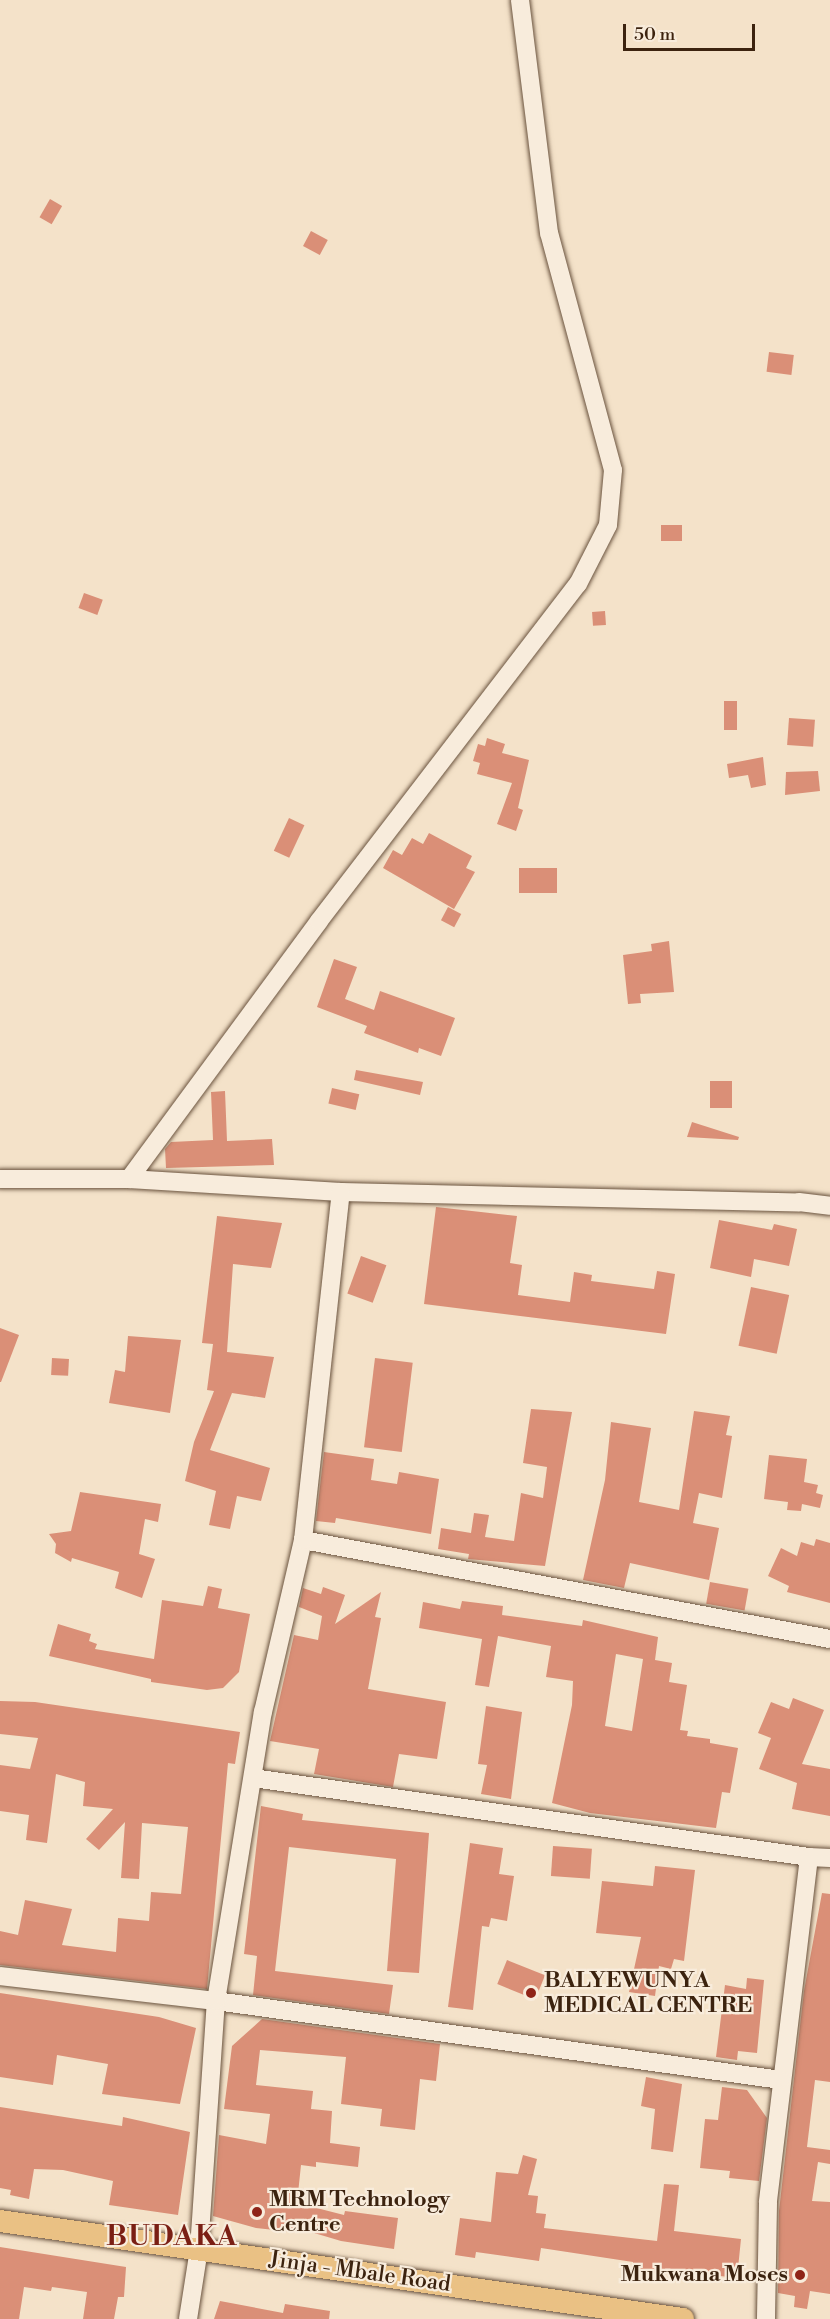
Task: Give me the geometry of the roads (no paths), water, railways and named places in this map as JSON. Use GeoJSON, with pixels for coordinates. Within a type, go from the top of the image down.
{"type":"FeatureCollection","features":[{"type":"Feature","properties":{"kind":"main road","name":"Jinja - Mbale Road"},"geometry":{"type":"LineString","coordinates":[[0,2221],[683,2319]]}},
{"type":"Feature","properties":{"kind":"street"},"geometry":{"type":"LineString","coordinates":[[129,1179],[319,921],[578,584],[608,525],[613,470],[549,233],[520,0]]}},
{"type":"Feature","properties":{"kind":"street"},"geometry":{"type":"LineString","coordinates":[[0,1179],[129,1179],[341,1192],[799,1202],[830,1206]]}},
{"type":"Feature","properties":{"kind":"street"},"geometry":{"type":"LineString","coordinates":[[188,2319],[199,2249],[216,2001],[263,1712],[303,1540],[341,1192]]}},
{"type":"Feature","properties":{"kind":"street"},"geometry":{"type":"LineString","coordinates":[[303,1540],[830,1639]]}},
{"type":"Feature","properties":{"kind":"street"},"geometry":{"type":"LineString","coordinates":[[253,1778],[809,1857],[830,1858]]}},
{"type":"Feature","properties":{"kind":"street"},"geometry":{"type":"LineString","coordinates":[[766,2319],[768,2204],[809,1857]]}},
{"type":"Feature","properties":{"kind":"street"},"geometry":{"type":"LineString","coordinates":[[0,1976],[216,2001],[781,2080]]}},
{"type":"Feature","properties":{"kind":"place","name":"BALYEWUNYA MEDICAL CENTRE"},"geometry":{"type":"Point","coordinates":[531,1993]}},
{"type":"Feature","properties":{"kind":"place","name":"MRM Technology Centre"},"geometry":{"type":"Point","coordinates":[257,2212]}},
{"type":"Feature","properties":{"kind":"place","name":"Mukwana Moses"},"geometry":{"type":"Point","coordinates":[800,2275]}},
{"type":"Feature","properties":{"kind":"district","name":"BUDAKA"},"geometry":{"type":"Point","coordinates":[172,2237]}}]}
